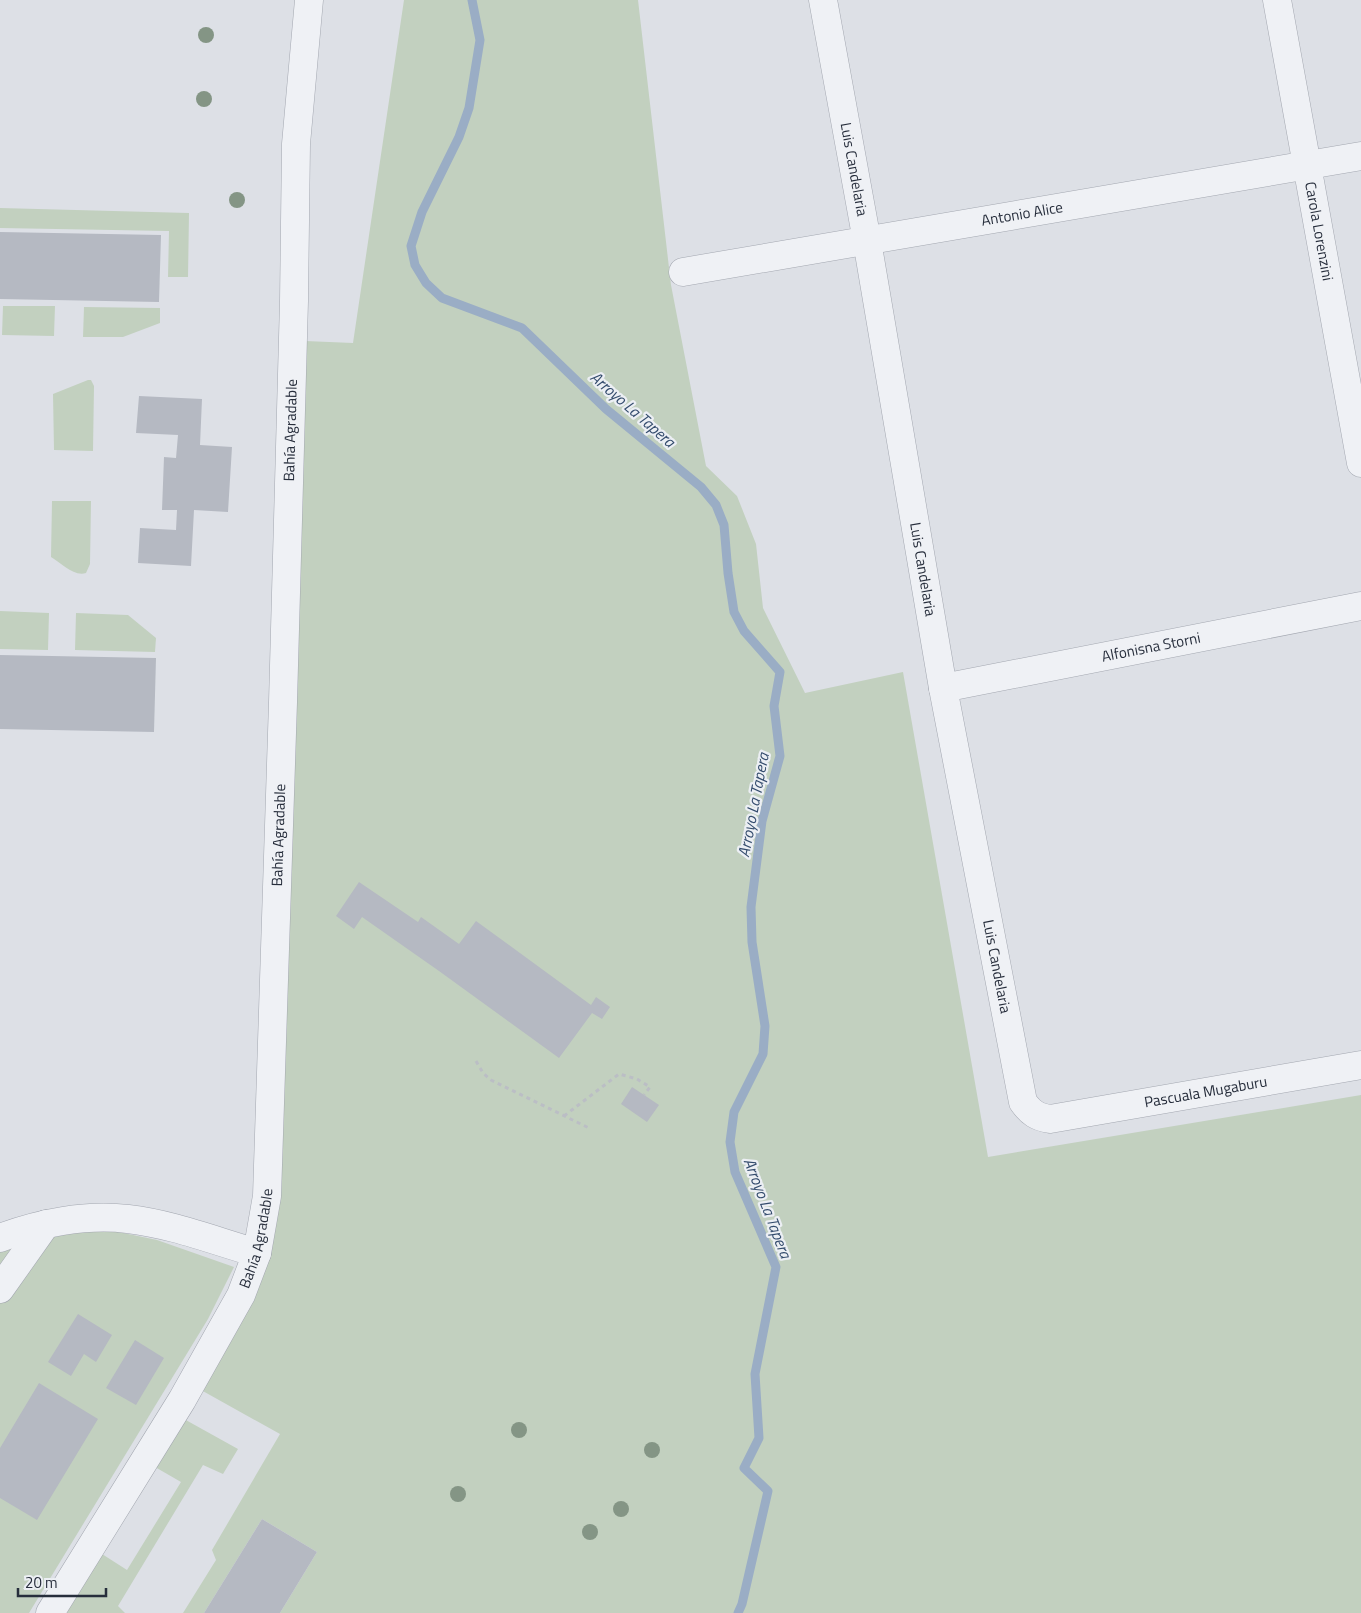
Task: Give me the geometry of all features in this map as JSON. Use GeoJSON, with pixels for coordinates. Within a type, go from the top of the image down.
{"type":"FeatureCollection","features":[{"type":"Feature","properties":{"kind":"street","name":"Bahía Agradable"},"geometry":{"type":"LineString","coordinates":[[50,1613],[182,1400],[241,1295],[257,1253],[267,1196],[294,301],[296,144],[309,0]]}},
{"type":"Feature","properties":{"kind":"street","name":"Luis Candelaria"},"geometry":{"type":"LineString","coordinates":[[823,0],[867,241],[943,688],[1023,1102],[1030,1112],[1039,1118],[1050,1119]]}},
{"type":"Feature","properties":{"kind":"street","name":"Carola Lorenzini"},"geometry":{"type":"LineString","coordinates":[[1277,0],[1361,463]]}},
{"type":"Feature","properties":{"kind":"street","name":"Antonio Alice"},"geometry":{"type":"LineString","coordinates":[[683,272],[1361,156]]}},
{"type":"Feature","properties":{"kind":"street","name":"Alfonisna Storni"},"geometry":{"type":"LineString","coordinates":[[943,688],[1361,606]]}},
{"type":"Feature","properties":{"kind":"street"},"geometry":{"type":"LineString","coordinates":[[1354,1066],[1361,1043]]}},
{"type":"Feature","properties":{"kind":"street","name":"Pascuala Mugaburu"},"geometry":{"type":"LineString","coordinates":[[1050,1119],[1354,1066]]}},
{"type":"Feature","properties":{"kind":"street"},"geometry":{"type":"LineString","coordinates":[[0,1238],[46,1224],[104,1218],[127,1219],[156,1224],[257,1253]]}},
{"type":"Feature","properties":{"kind":"street"},"geometry":{"type":"LineString","coordinates":[[0,1289],[46,1224]]}},
{"type":"Feature","properties":{"kind":"path"},"geometry":{"type":"LineString","coordinates":[[476,1060],[483,1073],[491,1080],[589,1128]]}},
{"type":"Feature","properties":{"kind":"path"},"geometry":{"type":"LineString","coordinates":[[564,1116],[619,1074],[637,1078],[650,1087],[644,1096]]}},
{"type":"Feature","properties":{"kind":"green space"},"geometry":{"type":"Polygon","coordinates":[[[404,0],[638,0],[671,285],[706,466],[737,496],[756,544],[763,608],[805,693],[903,672],[988,1157],[1361,1095],[1361,1613],[280,1613],[317,1552],[262,1519],[204,1613],[183,1613],[216,1560],[212,1550],[280,1434],[201,1390],[262,1273],[305,341],[353,343],[404,0]]]}},
{"type":"Feature","properties":{"kind":"green space"},"geometry":{"type":"Polygon","coordinates":[[[0,208],[189,213],[188,277],[168,277],[169,231],[0,228],[0,208]]]}},
{"type":"Feature","properties":{"kind":"green space"},"geometry":{"type":"Polygon","coordinates":[[[3,306],[55,306],[54,336],[2,335],[3,306]]]}},
{"type":"Feature","properties":{"kind":"green space"},"geometry":{"type":"Polygon","coordinates":[[[84,307],[160,308],[160,323],[123,337],[83,337],[84,307]]]}},
{"type":"Feature","properties":{"kind":"green space"},"geometry":{"type":"Polygon","coordinates":[[[91,380],[94,386],[93,451],[54,450],[53,394],[91,380]]]}},
{"type":"Feature","properties":{"kind":"green space"},"geometry":{"type":"Polygon","coordinates":[[[52,501],[91,501],[90,564],[86,573],[81,574],[72,571],[51,557],[52,501]]]}},
{"type":"Feature","properties":{"kind":"green space"},"geometry":{"type":"Polygon","coordinates":[[[0,611],[49,613],[48,650],[0,649],[0,611]]]}},
{"type":"Feature","properties":{"kind":"green space"},"geometry":{"type":"Polygon","coordinates":[[[76,613],[128,615],[156,638],[155,652],[75,650],[76,613]]]}},
{"type":"Feature","properties":{"kind":"green space"},"geometry":{"type":"Polygon","coordinates":[[[75,1230],[109,1230],[157,1240],[234,1267],[208,1319],[29,1613],[0,1613],[0,1246],[75,1230]]]}},
{"type":"Feature","properties":{"kind":"green space"},"geometry":{"type":"Polygon","coordinates":[[[184,1419],[238,1449],[223,1474],[203,1465],[118,1606],[125,1613],[66,1613],[102,1554],[127,1570],[181,1482],[155,1467],[184,1419]]]}},
{"type":"Feature","properties":{"kind":"building"},"geometry":{"type":"Polygon","coordinates":[[[0,232],[161,235],[159,302],[0,299],[0,232]]]}},
{"type":"Feature","properties":{"kind":"building"},"geometry":{"type":"Polygon","coordinates":[[[139,396],[202,399],[200,445],[232,447],[228,512],[194,510],[191,566],[138,563],[140,528],[176,530],[177,510],[162,510],[164,457],[176,458],[178,435],[136,433],[139,396]]]}},
{"type":"Feature","properties":{"kind":"building"},"geometry":{"type":"Polygon","coordinates":[[[0,655],[156,658],[154,732],[0,729],[0,655]]]}},
{"type":"Feature","properties":{"kind":"building"},"geometry":{"type":"Polygon","coordinates":[[[359,882],[418,922],[421,917],[459,944],[476,921],[591,1005],[596,997],[610,1007],[602,1019],[592,1013],[559,1058],[362,917],[354,929],[336,916],[359,882]]]}},
{"type":"Feature","properties":{"kind":"building"},"geometry":{"type":"Polygon","coordinates":[[[632,1087],[659,1105],[647,1122],[621,1104],[632,1087]]]}},
{"type":"Feature","properties":{"kind":"building"},"geometry":{"type":"Polygon","coordinates":[[[78,1314],[112,1335],[96,1362],[84,1354],[71,1376],[48,1362],[78,1314]]]}},
{"type":"Feature","properties":{"kind":"building"},"geometry":{"type":"Polygon","coordinates":[[[135,1340],[164,1358],[136,1405],[106,1388],[135,1340]]]}},
{"type":"Feature","properties":{"kind":"building"},"geometry":{"type":"Polygon","coordinates":[[[39,1383],[98,1419],[37,1520],[0,1498],[0,1448],[39,1383]]]}},
{"type":"Feature","properties":{"kind":"building"},"geometry":{"type":"Polygon","coordinates":[[[262,1519],[317,1552],[280,1613],[204,1613],[262,1519]]]}},
{"type":"Feature","properties":{"kind":"waterway","name":"Arroyo La Tapera"},"geometry":{"type":"LineString","coordinates":[[472,0],[480,40],[469,108],[459,137],[422,212],[411,246],[415,265],[426,283],[442,298],[522,328],[606,409],[701,487],[716,505],[724,525],[728,573],[734,612],[744,631],[780,672],[774,706],[780,756],[762,821],[751,907],[752,942],[765,1026],[763,1054],[734,1112],[730,1142],[735,1172],[776,1267],[755,1374],[759,1438],[744,1468],[768,1491],[742,1604],[738,1613]]}}]}
